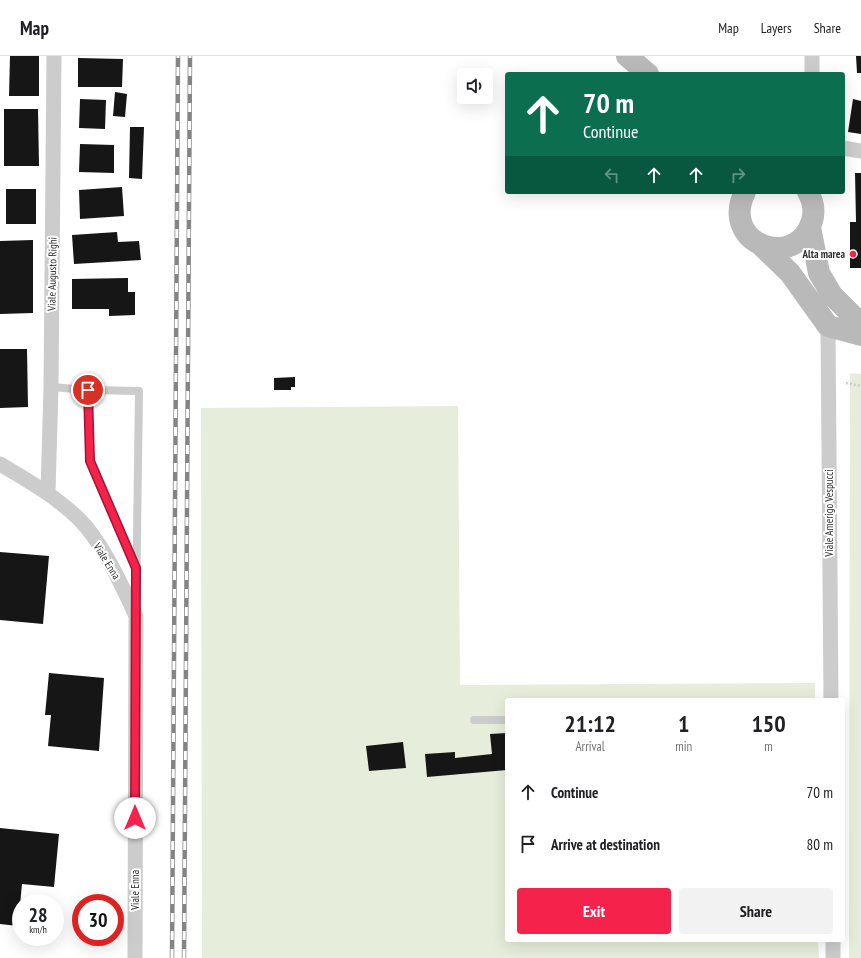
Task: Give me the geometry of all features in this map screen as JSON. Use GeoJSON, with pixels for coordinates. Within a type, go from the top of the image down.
{"type":"FeatureCollection","features":[{"type":"Feature","properties":{"kind":"street","name":"Viale Augusto Righi"},"geometry":{"type":"LineString","coordinates":[[48,492],[51,386],[54,56]]}},
{"type":"Feature","properties":{"kind":"street"},"geometry":{"type":"LineString","coordinates":[[812,56],[812,72]]}},
{"type":"Feature","properties":{"kind":"street"},"geometry":{"type":"LineString","coordinates":[[633,63],[645,72]]}},
{"type":"Feature","properties":{"kind":"street"},"geometry":{"type":"LineString","coordinates":[[845,148],[861,151]]}},
{"type":"Feature","properties":{"kind":"street"},"geometry":{"type":"LineString","coordinates":[[729,194],[746,232],[752,240],[761,245],[772,248],[784,248],[794,244],[803,237],[810,227]]}},
{"type":"Feature","properties":{"kind":"street"},"geometry":{"type":"LineString","coordinates":[[739,214],[740,201],[744,194]]}},
{"type":"Feature","properties":{"kind":"street"},"geometry":{"type":"LineString","coordinates":[[810,194],[813,208],[810,227],[819,273],[832,295],[861,324]]}},
{"type":"Feature","properties":{"kind":"street"},"geometry":{"type":"LineString","coordinates":[[761,245],[790,273],[828,326],[861,335]]}},
{"type":"Feature","properties":{"kind":"street","name":"Viale Amerigo Vespucci"},"geometry":{"type":"LineString","coordinates":[[828,326],[831,698]]}},
{"type":"Feature","properties":{"kind":"street","name":"Viale Enna"},"geometry":{"type":"LineString","coordinates":[[0,464],[48,492],[79,519],[117,576],[136,616],[135,958]]}},
{"type":"Feature","properties":{"kind":"street"},"geometry":{"type":"LineString","coordinates":[[833,942],[833,958]]}},
{"type":"Feature","properties":{"kind":"lane"},"geometry":{"type":"LineString","coordinates":[[51,386],[88,390],[139,391],[136,616]]}},
{"type":"Feature","properties":{"kind":"lane"},"geometry":{"type":"LineString","coordinates":[[88,390],[90,461],[136,568]]}},
{"type":"Feature","properties":{"kind":"lane"},"geometry":{"type":"LineString","coordinates":[[474,720],[505,720]]}},
{"type":"Feature","properties":{"kind":"green space"},"geometry":{"type":"Polygon","coordinates":[[[850,373],[861,374],[861,958],[849,958],[850,373]]]}},
{"type":"Feature","properties":{"kind":"green space"},"geometry":{"type":"Polygon","coordinates":[[[458,406],[460,685],[815,683],[815,698],[505,698],[505,942],[818,942],[819,958],[202,958],[201,408],[458,406]]]}},
{"type":"Feature","properties":{"kind":"building"},"geometry":{"type":"Polygon","coordinates":[[[10,56],[39,56],[39,96],[9,96],[10,56]]]}},
{"type":"Feature","properties":{"kind":"building"},"geometry":{"type":"Polygon","coordinates":[[[856,56],[861,56],[861,73],[857,73],[856,56]]]}},
{"type":"Feature","properties":{"kind":"building"},"geometry":{"type":"Polygon","coordinates":[[[78,58],[123,59],[122,87],[78,87],[78,58]]]}},
{"type":"Feature","properties":{"kind":"building"},"geometry":{"type":"Polygon","coordinates":[[[115,92],[127,94],[125,117],[113,116],[115,92]]]}},
{"type":"Feature","properties":{"kind":"building"},"geometry":{"type":"Polygon","coordinates":[[[80,99],[106,100],[105,129],[79,128],[80,99]]]}},
{"type":"Feature","properties":{"kind":"building"},"geometry":{"type":"Polygon","coordinates":[[[853,99],[861,101],[861,134],[848,132],[853,99]]]}},
{"type":"Feature","properties":{"kind":"building"},"geometry":{"type":"Polygon","coordinates":[[[4,109],[38,109],[39,166],[4,166],[4,109]]]}},
{"type":"Feature","properties":{"kind":"building"},"geometry":{"type":"Polygon","coordinates":[[[130,127],[144,127],[142,179],[129,178],[130,127]]]}},
{"type":"Feature","properties":{"kind":"building"},"geometry":{"type":"Polygon","coordinates":[[[80,144],[114,145],[114,173],[79,172],[80,144]]]}},
{"type":"Feature","properties":{"kind":"building"},"geometry":{"type":"Polygon","coordinates":[[[855,173],[861,173],[861,268],[850,268],[850,222],[856,222],[855,173]]]}},
{"type":"Feature","properties":{"kind":"building"},"geometry":{"type":"Polygon","coordinates":[[[122,187],[124,216],[80,219],[79,190],[122,187]]]}},
{"type":"Feature","properties":{"kind":"building"},"geometry":{"type":"Polygon","coordinates":[[[6,189],[36,189],[36,224],[6,224],[6,189]]]}},
{"type":"Feature","properties":{"kind":"building"},"geometry":{"type":"Polygon","coordinates":[[[117,232],[118,242],[139,241],[141,260],[74,264],[72,235],[117,232]]]}},
{"type":"Feature","properties":{"kind":"building"},"geometry":{"type":"Polygon","coordinates":[[[33,240],[33,313],[0,314],[0,241],[33,240]]]}},
{"type":"Feature","properties":{"kind":"building"},"geometry":{"type":"Polygon","coordinates":[[[128,278],[128,292],[135,292],[135,315],[109,316],[109,309],[72,309],[72,279],[128,278]]]}},
{"type":"Feature","properties":{"kind":"building"},"geometry":{"type":"Polygon","coordinates":[[[0,349],[27,349],[28,407],[0,408],[0,349]]]}},
{"type":"Feature","properties":{"kind":"building"},"geometry":{"type":"Polygon","coordinates":[[[295,377],[295,387],[291,387],[291,390],[274,390],[274,378],[295,377]]]}},
{"type":"Feature","properties":{"kind":"building"},"geometry":{"type":"Polygon","coordinates":[[[0,552],[49,556],[43,624],[0,620],[0,552]]]}},
{"type":"Feature","properties":{"kind":"building"},"geometry":{"type":"Polygon","coordinates":[[[49,673],[104,678],[99,751],[48,746],[51,715],[45,715],[49,673]]]}},
{"type":"Feature","properties":{"kind":"building"},"geometry":{"type":"Polygon","coordinates":[[[505,733],[505,770],[427,777],[425,754],[455,752],[455,758],[492,754],[490,734],[505,733]]]}},
{"type":"Feature","properties":{"kind":"building"},"geometry":{"type":"Polygon","coordinates":[[[403,742],[406,768],[369,771],[366,746],[403,742]]]}},
{"type":"Feature","properties":{"kind":"building"},"geometry":{"type":"Polygon","coordinates":[[[0,828],[59,834],[54,887],[22,884],[21,894],[12,894],[12,925],[0,924],[0,828]]]}},
{"type":"Feature","properties":{"kind":"railway"},"geometry":{"type":"LineString","coordinates":[[172,958],[178,56]]}},
{"type":"Feature","properties":{"kind":"railway"},"geometry":{"type":"LineString","coordinates":[[184,958],[190,56]]}},
{"type":"Feature","properties":{"kind":"place","name":"Alta marea"},"geometry":{"type":"Point","coordinates":[853,254]}},
{"type":"Feature","properties":{"kind":"route"},"geometry":{"type":"LineString","coordinates":[[88,390],[90,461],[136,568],[135,818]]}}]}
